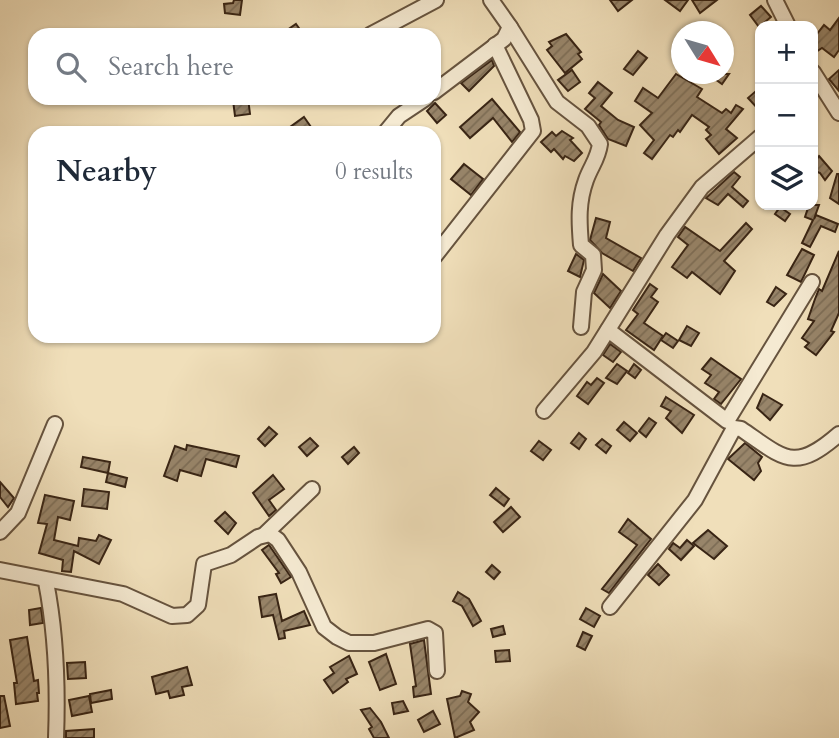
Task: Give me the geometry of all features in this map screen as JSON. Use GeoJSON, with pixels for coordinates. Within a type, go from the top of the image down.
{"type":"FeatureCollection","features":[{"type":"Feature","properties":{"kind":"street"},"geometry":{"type":"LineString","coordinates":[[383,28],[436,0]]}},
{"type":"Feature","properties":{"kind":"street"},"geometry":{"type":"LineString","coordinates":[[491,0],[557,102],[588,126],[600,144],[598,160],[587,176],[578,205],[581,245],[593,255],[594,270],[584,292],[581,327]]}},
{"type":"Feature","properties":{"kind":"street"},"geometry":{"type":"LineString","coordinates":[[775,0],[786,21]]}},
{"type":"Feature","properties":{"kind":"street"},"geometry":{"type":"LineString","coordinates":[[441,87],[495,45],[510,27]]}},
{"type":"Feature","properties":{"kind":"street"},"geometry":{"type":"LineString","coordinates":[[441,248],[533,131],[531,120],[495,45]]}},
{"type":"Feature","properties":{"kind":"street"},"geometry":{"type":"LineString","coordinates":[[818,82],[839,113]]}},
{"type":"Feature","properties":{"kind":"street"},"geometry":{"type":"LineString","coordinates":[[391,126],[399,116],[416,105]]}},
{"type":"Feature","properties":{"kind":"street"},"geometry":{"type":"LineString","coordinates":[[544,411],[594,352],[667,234],[702,187],[755,141]]}},
{"type":"Feature","properties":{"kind":"street"},"geometry":{"type":"LineString","coordinates":[[608,330],[727,421],[812,282]]}},
{"type":"Feature","properties":{"kind":"street"},"geometry":{"type":"LineString","coordinates":[[0,532],[18,513],[55,424]]}},
{"type":"Feature","properties":{"kind":"street"},"geometry":{"type":"LineString","coordinates":[[610,607],[695,500],[734,428],[741,429],[782,457],[793,458],[805,458],[818,452],[839,433]]}},
{"type":"Feature","properties":{"kind":"street"},"geometry":{"type":"LineString","coordinates":[[0,570],[47,582],[123,594],[172,616],[182,616],[198,606],[204,564],[240,550],[264,535],[312,489]]}},
{"type":"Feature","properties":{"kind":"street"},"geometry":{"type":"LineString","coordinates":[[264,535],[274,535],[278,540],[299,572],[324,627],[330,632],[349,643],[374,643],[428,629],[435,633],[437,671]]}},
{"type":"Feature","properties":{"kind":"street"},"geometry":{"type":"LineString","coordinates":[[47,582],[58,697],[56,738]]}},
{"type":"Feature","properties":{"kind":"building"},"geometry":{"type":"Polygon","coordinates":[[[234,0],[242,0],[240,15],[225,13],[224,4],[233,3],[234,0]]]}},
{"type":"Feature","properties":{"kind":"building"},"geometry":{"type":"Polygon","coordinates":[[[610,0],[632,0],[618,11],[610,0]]]}},
{"type":"Feature","properties":{"kind":"building"},"geometry":{"type":"Polygon","coordinates":[[[665,0],[688,0],[680,11],[665,0]]]}},
{"type":"Feature","properties":{"kind":"building"},"geometry":{"type":"Polygon","coordinates":[[[692,0],[717,0],[700,13],[692,0]]]}},
{"type":"Feature","properties":{"kind":"building"},"geometry":{"type":"Polygon","coordinates":[[[761,6],[771,17],[766,21],[755,22],[750,15],[761,6]]]}},
{"type":"Feature","properties":{"kind":"building"},"geometry":{"type":"Polygon","coordinates":[[[839,18],[839,50],[834,57],[822,48],[818,51],[818,33],[824,25],[830,30],[839,18]]]}},
{"type":"Feature","properties":{"kind":"building"},"geometry":{"type":"Polygon","coordinates":[[[566,34],[581,52],[578,54],[582,59],[565,73],[547,50],[552,46],[549,42],[566,34]]]}},
{"type":"Feature","properties":{"kind":"building"},"geometry":{"type":"Polygon","coordinates":[[[638,51],[647,58],[633,75],[624,69],[638,51]]]}},
{"type":"Feature","properties":{"kind":"building"},"geometry":{"type":"Polygon","coordinates":[[[492,60],[494,66],[469,91],[461,83],[492,60]]]}},
{"type":"Feature","properties":{"kind":"building"},"geometry":{"type":"Polygon","coordinates":[[[572,70],[580,82],[568,91],[558,80],[572,70]]]}},
{"type":"Feature","properties":{"kind":"building"},"geometry":{"type":"Polygon","coordinates":[[[839,70],[839,91],[829,79],[839,70]]]}},
{"type":"Feature","properties":{"kind":"building"},"geometry":{"type":"Polygon","coordinates":[[[671,81],[671,84],[693,84],[702,89],[697,97],[722,113],[726,109],[731,113],[736,105],[743,109],[726,129],[737,138],[719,154],[706,139],[711,135],[706,130],[709,127],[692,115],[680,132],[678,130],[673,137],[670,135],[652,159],[644,153],[654,140],[640,125],[652,113],[635,101],[643,88],[658,98],[671,81]]]}},
{"type":"Feature","properties":{"kind":"building"},"geometry":{"type":"Polygon","coordinates":[[[598,82],[612,93],[601,106],[618,120],[634,127],[626,146],[608,139],[599,125],[601,122],[585,109],[595,98],[589,93],[598,82]]]}},
{"type":"Feature","properties":{"kind":"building"},"geometry":{"type":"Polygon","coordinates":[[[755,92],[755,106],[748,98],[755,92]]]}},
{"type":"Feature","properties":{"kind":"building"},"geometry":{"type":"Polygon","coordinates":[[[492,99],[520,132],[512,142],[493,118],[470,138],[460,127],[492,99]]]}},
{"type":"Feature","properties":{"kind":"building"},"geometry":{"type":"Polygon","coordinates":[[[234,105],[249,105],[250,114],[235,116],[234,105]]]}},
{"type":"Feature","properties":{"kind":"building"},"geometry":{"type":"Polygon","coordinates":[[[437,105],[446,115],[437,123],[427,111],[437,105]]]}},
{"type":"Feature","properties":{"kind":"building"},"geometry":{"type":"Polygon","coordinates":[[[304,117],[310,126],[291,126],[304,117]]]}},
{"type":"Feature","properties":{"kind":"building"},"geometry":{"type":"Polygon","coordinates":[[[562,131],[573,138],[570,140],[582,153],[574,161],[565,156],[563,159],[554,149],[551,152],[541,142],[552,132],[556,136],[562,131]]]}},
{"type":"Feature","properties":{"kind":"building"},"geometry":{"type":"Polygon","coordinates":[[[818,157],[832,171],[825,180],[818,172],[818,157]]]}},
{"type":"Feature","properties":{"kind":"building"},"geometry":{"type":"Polygon","coordinates":[[[464,164],[483,179],[471,195],[451,179],[464,164]]]}},
{"type":"Feature","properties":{"kind":"building"},"geometry":{"type":"Polygon","coordinates":[[[734,172],[740,177],[732,187],[748,201],[743,207],[728,194],[718,205],[706,198],[734,172]]]}},
{"type":"Feature","properties":{"kind":"building"},"geometry":{"type":"Polygon","coordinates":[[[839,174],[839,204],[830,198],[839,174]]]}},
{"type":"Feature","properties":{"kind":"building"},"geometry":{"type":"Polygon","coordinates":[[[778,210],[784,210],[790,214],[785,221],[775,214],[778,210]]]}},
{"type":"Feature","properties":{"kind":"building"},"geometry":{"type":"Polygon","coordinates":[[[807,210],[817,210],[814,219],[816,215],[838,224],[835,232],[821,226],[810,247],[802,243],[813,220],[805,217],[807,210]]]}},
{"type":"Feature","properties":{"kind":"building"},"geometry":{"type":"Polygon","coordinates":[[[596,218],[610,222],[606,238],[641,258],[633,271],[602,253],[590,240],[596,218]]]}},
{"type":"Feature","properties":{"kind":"building"},"geometry":{"type":"Polygon","coordinates":[[[746,223],[752,229],[724,261],[735,271],[720,294],[692,272],[687,278],[672,267],[688,245],[678,237],[685,227],[720,251],[746,223]]]}},
{"type":"Feature","properties":{"kind":"building"},"geometry":{"type":"Polygon","coordinates":[[[802,249],[814,255],[801,282],[787,275],[802,249]]]}},
{"type":"Feature","properties":{"kind":"building"},"geometry":{"type":"Polygon","coordinates":[[[839,251],[839,313],[831,331],[834,332],[816,355],[805,347],[809,343],[802,338],[814,321],[808,319],[815,299],[819,289],[822,291],[839,251]]]}},
{"type":"Feature","properties":{"kind":"building"},"geometry":{"type":"Polygon","coordinates":[[[576,254],[584,260],[580,277],[568,271],[576,254]]]}},
{"type":"Feature","properties":{"kind":"building"},"geometry":{"type":"Polygon","coordinates":[[[603,274],[621,291],[610,308],[594,293],[603,274]]]}},
{"type":"Feature","properties":{"kind":"building"},"geometry":{"type":"Polygon","coordinates":[[[650,284],[657,289],[651,297],[658,302],[644,323],[663,336],[654,350],[626,330],[638,314],[633,310],[650,284]]]}},
{"type":"Feature","properties":{"kind":"building"},"geometry":{"type":"Polygon","coordinates":[[[776,287],[786,294],[774,306],[767,302],[776,287]]]}},
{"type":"Feature","properties":{"kind":"building"},"geometry":{"type":"Polygon","coordinates":[[[687,326],[699,333],[691,346],[679,340],[687,326]]]}},
{"type":"Feature","properties":{"kind":"building"},"geometry":{"type":"Polygon","coordinates":[[[666,333],[678,341],[673,348],[661,340],[666,333]]]}},
{"type":"Feature","properties":{"kind":"building"},"geometry":{"type":"Polygon","coordinates":[[[610,344],[621,352],[613,362],[603,355],[610,344]]]}},
{"type":"Feature","properties":{"kind":"building"},"geometry":{"type":"Polygon","coordinates":[[[711,358],[741,379],[721,404],[714,399],[719,392],[705,383],[711,375],[702,369],[711,358]]]}},
{"type":"Feature","properties":{"kind":"building"},"geometry":{"type":"Polygon","coordinates":[[[617,364],[627,371],[617,384],[606,378],[617,364]]]}},
{"type":"Feature","properties":{"kind":"building"},"geometry":{"type":"Polygon","coordinates":[[[634,364],[641,370],[635,378],[628,373],[634,364]]]}},
{"type":"Feature","properties":{"kind":"building"},"geometry":{"type":"Polygon","coordinates":[[[597,378],[604,383],[588,404],[577,396],[587,382],[591,385],[597,378]]]}},
{"type":"Feature","properties":{"kind":"building"},"geometry":{"type":"Polygon","coordinates":[[[763,394],[782,405],[770,420],[757,408],[763,394]]]}},
{"type":"Feature","properties":{"kind":"building"},"geometry":{"type":"Polygon","coordinates":[[[666,397],[694,415],[682,433],[666,418],[671,411],[661,406],[666,397]]]}},
{"type":"Feature","properties":{"kind":"building"},"geometry":{"type":"Polygon","coordinates":[[[649,418],[656,423],[646,437],[639,431],[649,418]]]}},
{"type":"Feature","properties":{"kind":"building"},"geometry":{"type":"Polygon","coordinates":[[[624,422],[637,433],[630,441],[617,430],[624,422]]]}},
{"type":"Feature","properties":{"kind":"building"},"geometry":{"type":"Polygon","coordinates":[[[269,427],[277,434],[265,446],[258,439],[269,427]]]}},
{"type":"Feature","properties":{"kind":"building"},"geometry":{"type":"Polygon","coordinates":[[[579,433],[586,439],[579,449],[571,443],[579,433]]]}},
{"type":"Feature","properties":{"kind":"building"},"geometry":{"type":"Polygon","coordinates":[[[310,438],[318,446],[307,456],[299,447],[310,438]]]}},
{"type":"Feature","properties":{"kind":"building"},"geometry":{"type":"Polygon","coordinates":[[[602,439],[611,446],[606,453],[596,445],[602,439]]]}},
{"type":"Feature","properties":{"kind":"building"},"geometry":{"type":"Polygon","coordinates":[[[539,441],[551,450],[543,460],[531,451],[539,441]]]}},
{"type":"Feature","properties":{"kind":"building"},"geometry":{"type":"Polygon","coordinates":[[[745,443],[762,457],[758,463],[761,471],[754,480],[728,459],[745,443]]]}},
{"type":"Feature","properties":{"kind":"building"},"geometry":{"type":"Polygon","coordinates":[[[187,445],[239,456],[236,467],[206,459],[201,476],[180,470],[177,481],[164,476],[175,446],[186,450],[187,445]]]}},
{"type":"Feature","properties":{"kind":"building"},"geometry":{"type":"Polygon","coordinates":[[[354,447],[359,453],[348,464],[342,457],[354,447]]]}},
{"type":"Feature","properties":{"kind":"building"},"geometry":{"type":"Polygon","coordinates":[[[83,457],[110,462],[108,473],[81,467],[83,457]]]}},
{"type":"Feature","properties":{"kind":"building"},"geometry":{"type":"Polygon","coordinates":[[[108,473],[127,478],[125,487],[106,482],[108,473]]]}},
{"type":"Feature","properties":{"kind":"building"},"geometry":{"type":"Polygon","coordinates":[[[273,475],[284,489],[269,500],[276,510],[269,516],[253,493],[273,475]]]}},
{"type":"Feature","properties":{"kind":"building"},"geometry":{"type":"Polygon","coordinates":[[[0,482],[14,498],[8,507],[0,497],[0,482]]]}},
{"type":"Feature","properties":{"kind":"building"},"geometry":{"type":"Polygon","coordinates":[[[496,488],[509,499],[504,506],[490,495],[496,488]]]}},
{"type":"Feature","properties":{"kind":"building"},"geometry":{"type":"Polygon","coordinates":[[[84,489],[109,492],[107,509],[82,506],[84,489]]]}},
{"type":"Feature","properties":{"kind":"building"},"geometry":{"type":"Polygon","coordinates":[[[45,495],[74,501],[70,520],[58,517],[54,540],[78,546],[79,538],[96,541],[99,535],[111,540],[99,564],[74,551],[71,572],[62,571],[63,560],[39,553],[47,524],[38,523],[45,495]]]}},
{"type":"Feature","properties":{"kind":"building"},"geometry":{"type":"Polygon","coordinates":[[[511,507],[520,517],[503,532],[494,522],[511,507]]]}},
{"type":"Feature","properties":{"kind":"building"},"geometry":{"type":"Polygon","coordinates":[[[225,512],[236,523],[228,534],[215,521],[225,512]]]}},
{"type":"Feature","properties":{"kind":"building"},"geometry":{"type":"Polygon","coordinates":[[[628,519],[651,539],[609,593],[602,589],[637,545],[619,532],[628,519]]]}},
{"type":"Feature","properties":{"kind":"building"},"geometry":{"type":"Polygon","coordinates":[[[708,530],[727,546],[714,559],[693,543],[708,530]]]}},
{"type":"Feature","properties":{"kind":"building"},"geometry":{"type":"Polygon","coordinates":[[[687,540],[694,546],[681,560],[669,549],[673,543],[680,548],[687,540]]]}},
{"type":"Feature","properties":{"kind":"building"},"geometry":{"type":"Polygon","coordinates":[[[269,545],[291,577],[281,583],[276,574],[279,573],[262,550],[269,545]]]}},
{"type":"Feature","properties":{"kind":"building"},"geometry":{"type":"Polygon","coordinates":[[[658,564],[669,575],[659,585],[648,575],[658,564]]]}},
{"type":"Feature","properties":{"kind":"building"},"geometry":{"type":"Polygon","coordinates":[[[492,565],[500,572],[494,579],[486,572],[492,565]]]}},
{"type":"Feature","properties":{"kind":"building"},"geometry":{"type":"Polygon","coordinates":[[[458,592],[469,599],[481,621],[473,626],[462,606],[453,601],[458,592]]]}},
{"type":"Feature","properties":{"kind":"building"},"geometry":{"type":"Polygon","coordinates":[[[276,594],[282,621],[304,611],[310,625],[284,631],[285,638],[279,639],[273,615],[262,617],[259,597],[276,594]]]}},
{"type":"Feature","properties":{"kind":"building"},"geometry":{"type":"Polygon","coordinates":[[[41,608],[43,623],[30,625],[29,610],[41,608]]]}},
{"type":"Feature","properties":{"kind":"building"},"geometry":{"type":"Polygon","coordinates":[[[586,608],[600,616],[594,627],[580,619],[586,608]]]}},
{"type":"Feature","properties":{"kind":"building"},"geometry":{"type":"Polygon","coordinates":[[[503,626],[505,634],[493,637],[491,629],[503,626]]]}},
{"type":"Feature","properties":{"kind":"building"},"geometry":{"type":"Polygon","coordinates":[[[583,632],[592,636],[585,650],[577,646],[583,632]]]}},
{"type":"Feature","properties":{"kind":"building"},"geometry":{"type":"Polygon","coordinates":[[[27,637],[34,681],[38,680],[38,701],[16,704],[14,683],[17,683],[10,640],[27,637]]]}},
{"type":"Feature","properties":{"kind":"building"},"geometry":{"type":"Polygon","coordinates":[[[424,640],[431,694],[414,697],[413,687],[416,686],[410,644],[424,640]]]}},
{"type":"Feature","properties":{"kind":"building"},"geometry":{"type":"Polygon","coordinates":[[[509,650],[510,661],[496,662],[495,651],[509,650]]]}},
{"type":"Feature","properties":{"kind":"building"},"geometry":{"type":"Polygon","coordinates":[[[386,654],[396,684],[380,690],[369,662],[386,654]]]}},
{"type":"Feature","properties":{"kind":"building"},"geometry":{"type":"Polygon","coordinates":[[[349,656],[357,674],[346,679],[348,682],[333,693],[324,680],[334,673],[330,667],[349,656]]]}},
{"type":"Feature","properties":{"kind":"building"},"geometry":{"type":"Polygon","coordinates":[[[85,662],[86,678],[68,679],[67,663],[85,662]]]}},
{"type":"Feature","properties":{"kind":"building"},"geometry":{"type":"Polygon","coordinates":[[[187,667],[192,685],[182,687],[184,695],[170,698],[168,691],[156,694],[152,677],[187,667]]]}},
{"type":"Feature","properties":{"kind":"building"},"geometry":{"type":"Polygon","coordinates":[[[111,690],[112,699],[91,703],[90,694],[111,690]]]}},
{"type":"Feature","properties":{"kind":"building"},"geometry":{"type":"Polygon","coordinates":[[[462,691],[471,694],[468,702],[479,712],[470,722],[474,730],[455,738],[447,699],[460,696],[462,691]]]}},
{"type":"Feature","properties":{"kind":"building"},"geometry":{"type":"Polygon","coordinates":[[[0,696],[4,696],[10,726],[0,728],[0,696]]]}},
{"type":"Feature","properties":{"kind":"building"},"geometry":{"type":"Polygon","coordinates":[[[89,696],[92,712],[72,716],[69,700],[89,696]]]}},
{"type":"Feature","properties":{"kind":"building"},"geometry":{"type":"Polygon","coordinates":[[[403,701],[408,711],[394,714],[392,703],[403,701]]]}},
{"type":"Feature","properties":{"kind":"building"},"geometry":{"type":"Polygon","coordinates":[[[370,708],[389,738],[374,738],[369,729],[372,727],[361,710],[370,708]]]}},
{"type":"Feature","properties":{"kind":"building"},"geometry":{"type":"Polygon","coordinates":[[[433,711],[440,724],[424,732],[418,720],[433,711]]]}},
{"type":"Feature","properties":{"kind":"building"},"geometry":{"type":"Polygon","coordinates":[[[94,729],[94,738],[66,738],[66,731],[94,729]]]}}]}
